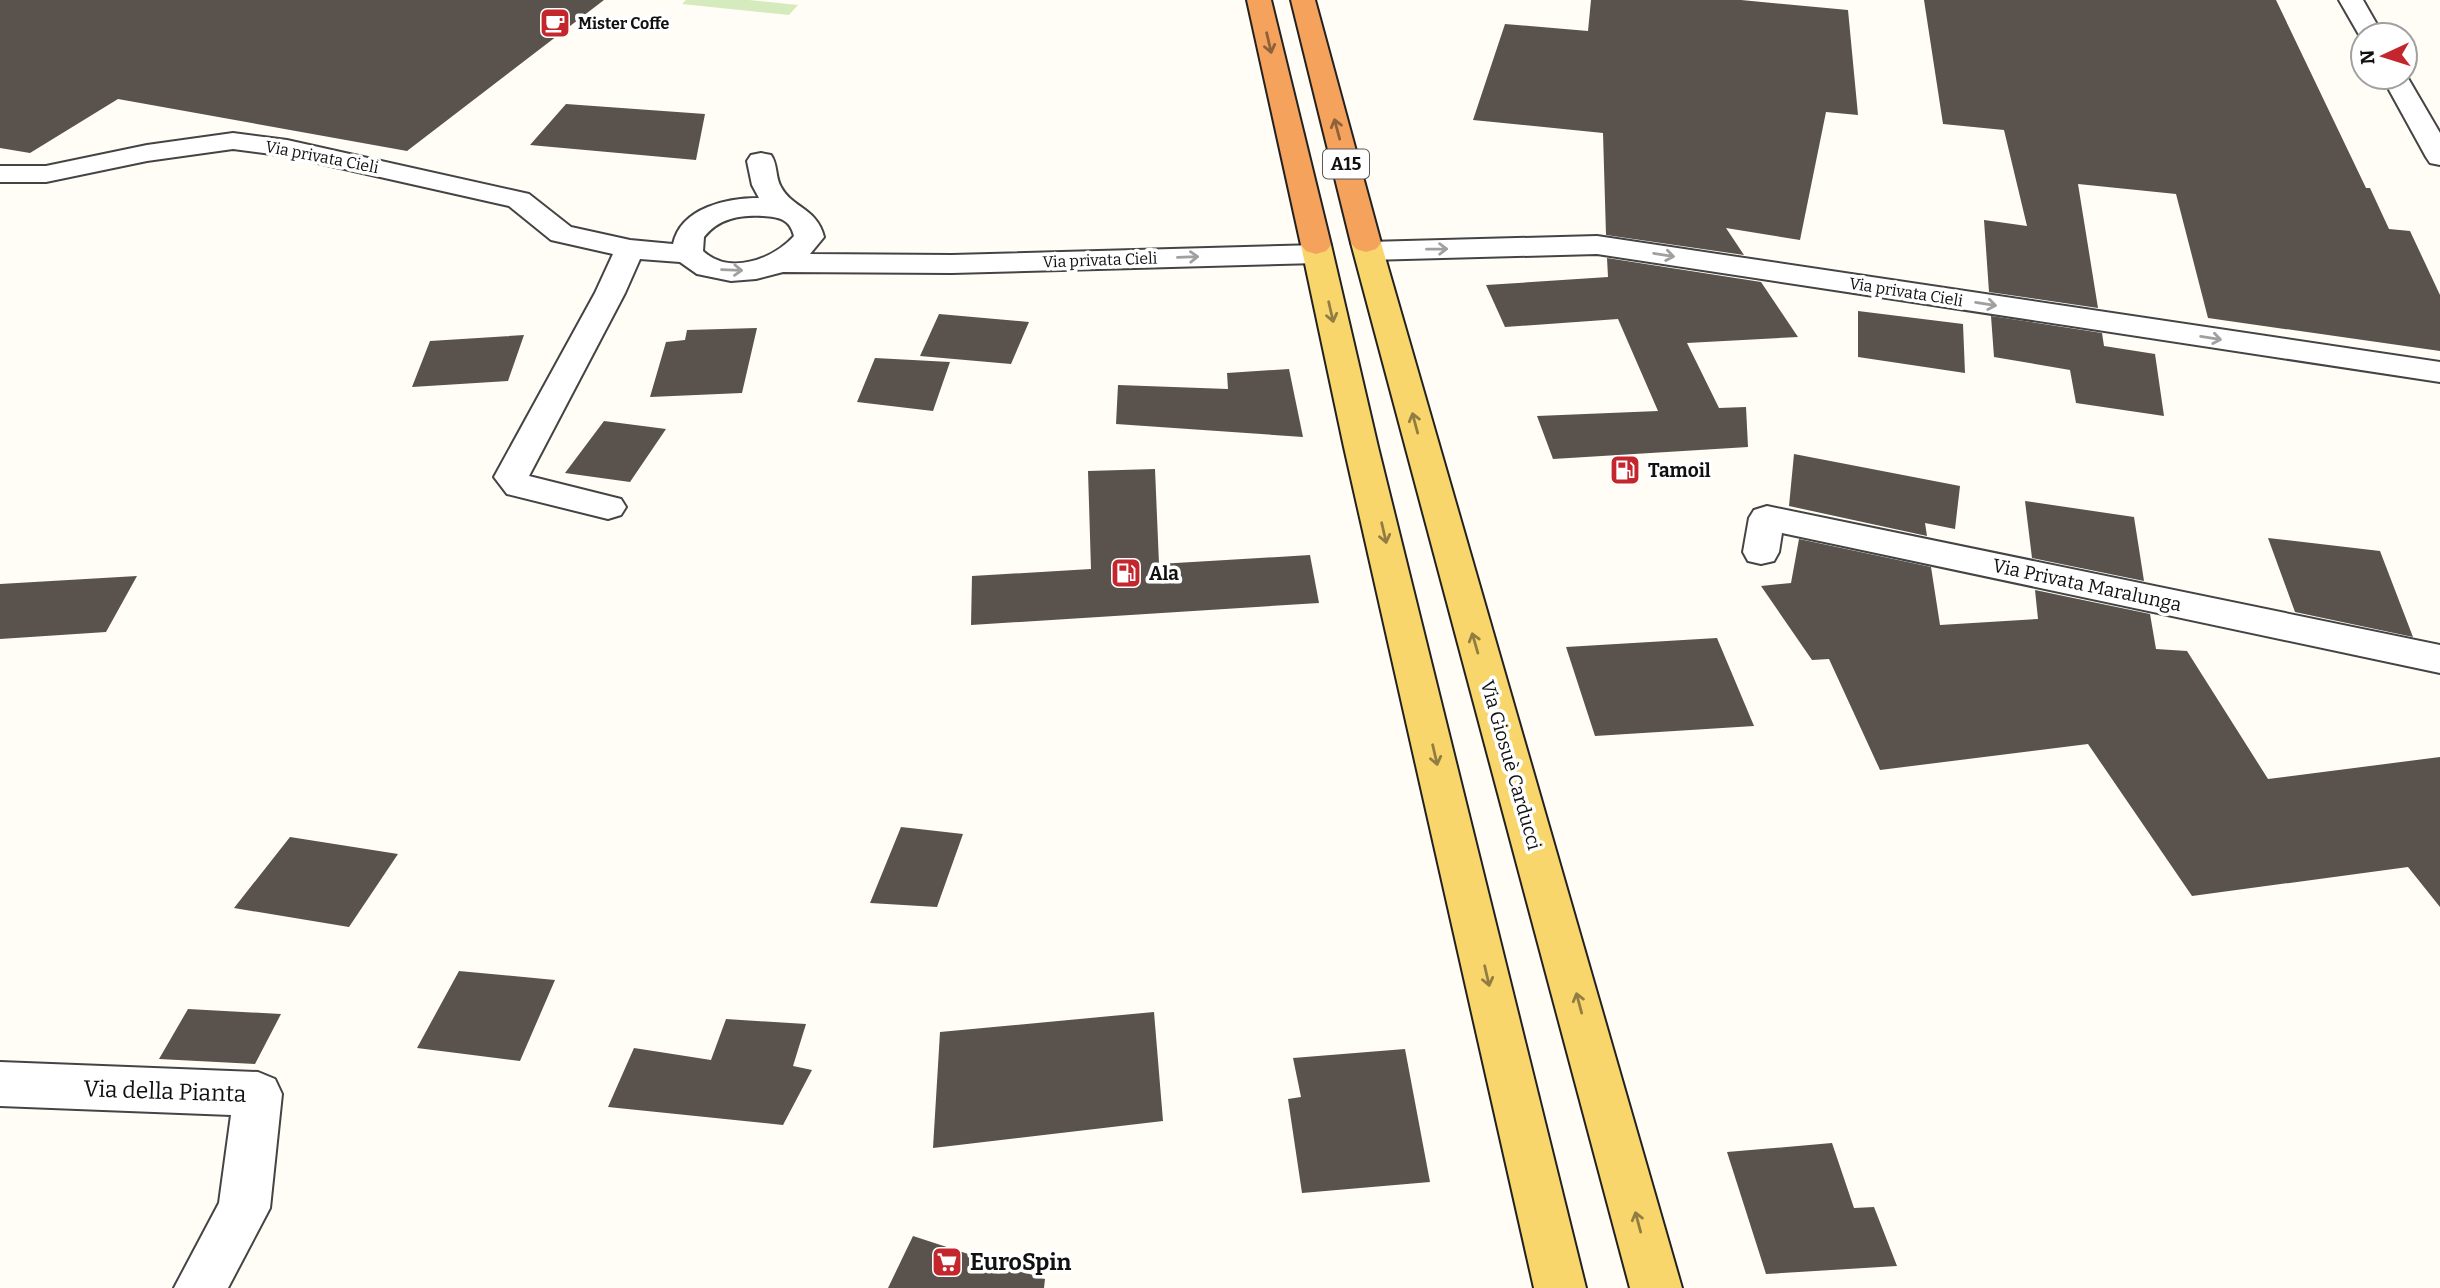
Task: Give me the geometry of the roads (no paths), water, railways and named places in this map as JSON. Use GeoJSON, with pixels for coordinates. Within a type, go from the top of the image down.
{"type":"FeatureCollection","features":[{"type":"Feature","properties":{"kind":"highway","name":"A15"},"geometry":{"type":"LineString","coordinates":[[1259,0],[1317,249]]}},
{"type":"Feature","properties":{"kind":"highway","name":"A15"},"geometry":{"type":"LineString","coordinates":[[1303,0],[1368,247]]}},
{"type":"Feature","properties":{"kind":"main road","name":"Via Giosuè Carducci"},"geometry":{"type":"LineString","coordinates":[[1368,247],[1466,610],[1548,888],[1656,1288]]}},
{"type":"Feature","properties":{"kind":"main road"},"geometry":{"type":"LineString","coordinates":[[1317,249],[1560,1288]]}},
{"type":"Feature","properties":{"kind":"street"},"geometry":{"type":"LineString","coordinates":[[2351,0],[2363,21]]}},
{"type":"Feature","properties":{"kind":"street"},"geometry":{"type":"LineString","coordinates":[[2403,91],[2440,157]]}},
{"type":"Feature","properties":{"kind":"street","name":"Via privata Cieli"},"geometry":{"type":"LineString","coordinates":[[0,174],[46,174],[148,153],[233,141],[287,148],[519,200],[561,234],[630,248],[693,242],[699,263],[736,271],[778,263],[1096,260],[1317,249]]}},
{"type":"Feature","properties":{"kind":"street"},"geometry":{"type":"LineString","coordinates":[[734,209],[761,161],[766,187],[788,211]]}},
{"type":"Feature","properties":{"kind":"street"},"geometry":{"type":"LineString","coordinates":[[693,242],[716,215],[734,209],[772,207],[801,217],[808,226],[809,237],[797,251],[778,263]]}},
{"type":"Feature","properties":{"kind":"street","name":"Via privata Cieli"},"geometry":{"type":"LineString","coordinates":[[809,237],[881,264]]}},
{"type":"Feature","properties":{"kind":"street","name":"Via privata Cieli"},"geometry":{"type":"LineString","coordinates":[[1368,247],[1597,245],[2440,372]]}},
{"type":"Feature","properties":{"kind":"street"},"geometry":{"type":"LineString","coordinates":[[608,507],[519,486],[512,477],[610,293],[630,248]]}},
{"type":"Feature","properties":{"kind":"street","name":"Via Privata Maralunga"},"geometry":{"type":"LineString","coordinates":[[1761,552],[1767,518],[2440,659]]}},
{"type":"Feature","properties":{"kind":"street","name":"Via della Pianta"},"geometry":{"type":"LineString","coordinates":[[0,1084],[258,1094],[244,1208],[200,1288]]}},
{"type":"Feature","properties":{"kind":"place","name":"Mister Coffe"},"geometry":{"type":"Point","coordinates":[555,23]}},
{"type":"Feature","properties":{"kind":"place","name":"Tamoil"},"geometry":{"type":"Point","coordinates":[1625,470]}},
{"type":"Feature","properties":{"kind":"place","name":"Ala"},"geometry":{"type":"Point","coordinates":[1126,573]}},
{"type":"Feature","properties":{"kind":"place","name":"EuroSpin"},"geometry":{"type":"Point","coordinates":[947,1262]}}]}
